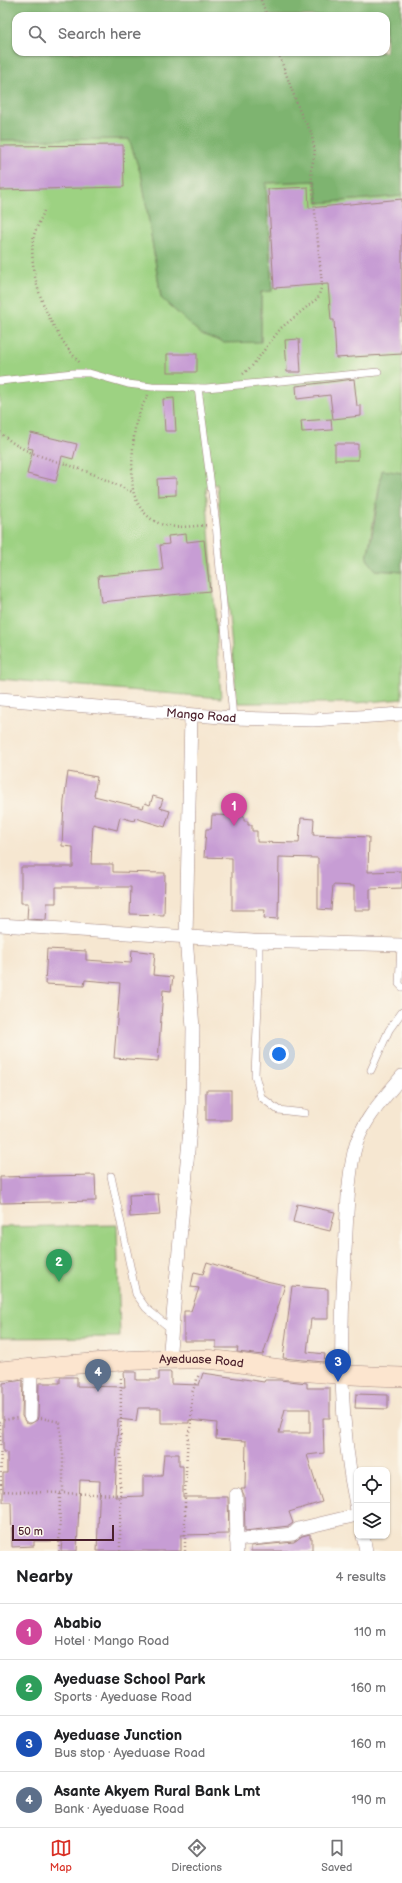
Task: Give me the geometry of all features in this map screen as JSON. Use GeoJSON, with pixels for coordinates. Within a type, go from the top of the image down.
{"type":"FeatureCollection","features":[{"type":"Feature","properties":{"kind":"street","name":"Mango Road"},"geometry":{"type":"LineString","coordinates":[[0,699],[191,716],[233,718],[313,720],[402,714]]}},
{"type":"Feature","properties":{"kind":"street"},"geometry":{"type":"LineString","coordinates":[[169,1360],[192,1107],[194,1068],[193,1028],[186,937],[191,716]]}},
{"type":"Feature","properties":{"kind":"street"},"geometry":{"type":"LineString","coordinates":[[0,925],[259,942],[402,945]]}},
{"type":"Feature","properties":{"kind":"street"},"geometry":{"type":"LineString","coordinates":[[356,1503],[346,1450],[341,1375],[348,1201],[354,1152],[365,1124],[401,1080]]}},
{"type":"Feature","properties":{"kind":"street","name":"Ayeduase Road"},"geometry":{"type":"LineString","coordinates":[[0,1371],[120,1361],[201,1359],[245,1362],[288,1370],[341,1375],[402,1376]]}},
{"type":"Feature","properties":{"kind":"street"},"geometry":{"type":"LineString","coordinates":[[30,1416],[31,1368]]}},
{"type":"Feature","properties":{"kind":"street"},"geometry":{"type":"LineString","coordinates":[[236,1495],[236,1546],[293,1534],[298,1530],[354,1516]]}},
{"type":"Feature","properties":{"kind":"street"},"geometry":{"type":"LineString","coordinates":[[364,1539],[366,1551]]}},
{"type":"Feature","properties":{"kind":"lane"},"geometry":{"type":"LineString","coordinates":[[0,381],[73,373],[89,373],[128,384],[152,387],[198,388],[378,372]]}},
{"type":"Feature","properties":{"kind":"lane"},"geometry":{"type":"LineString","coordinates":[[198,388],[216,524],[233,718]]}},
{"type":"Feature","properties":{"kind":"lane"},"geometry":{"type":"LineString","coordinates":[[259,942],[260,981],[255,1074],[261,1097],[278,1110],[305,1113]]}},
{"type":"Feature","properties":{"kind":"lane"},"geometry":{"type":"LineString","coordinates":[[402,945],[399,984],[402,987]]}},
{"type":"Feature","properties":{"kind":"lane"},"geometry":{"type":"LineString","coordinates":[[371,1070],[389,1030],[402,1012]]}},
{"type":"Feature","properties":{"kind":"lane"},"geometry":{"type":"LineString","coordinates":[[111,1176],[136,1294],[146,1308],[171,1329]]}},
{"type":"Feature","properties":{"kind":"path"},"geometry":{"type":"LineString","coordinates":[[261,0],[266,12]]}},
{"type":"Feature","properties":{"kind":"path"},"geometry":{"type":"LineString","coordinates":[[229,386],[252,366],[281,328],[318,298],[322,285],[311,170],[315,152],[313,139],[311,132],[300,112],[279,56]]}},
{"type":"Feature","properties":{"kind":"path"},"geometry":{"type":"LineString","coordinates":[[44,211],[33,239],[34,262],[38,288],[50,323],[68,350],[89,373]]}},
{"type":"Feature","properties":{"kind":"path"},"geometry":{"type":"LineString","coordinates":[[152,387],[136,425],[133,450],[133,492],[144,513],[156,522],[170,526],[183,527],[216,524]]}},
{"type":"Feature","properties":{"kind":"path"},"geometry":{"type":"LineString","coordinates":[[0,432],[8,441],[30,454],[75,467],[133,492]]}},
{"type":"Feature","properties":{"kind":"path"},"geometry":{"type":"LineString","coordinates":[[185,1551],[185,1491],[188,1433],[191,1428],[192,1393],[198,1379],[201,1359]]}},
{"type":"Feature","properties":{"kind":"path"},"geometry":{"type":"LineString","coordinates":[[120,1361],[120,1551]]}},
{"type":"Feature","properties":{"kind":"path"},"geometry":{"type":"LineString","coordinates":[[59,1551],[62,1493],[63,1453],[60,1422],[30,1416],[4,1420],[0,1423],[0,1491],[62,1493],[121,1495]]}},
{"type":"Feature","properties":{"kind":"green space"},"geometry":{"type":"Polygon","coordinates":[[[0,0],[402,0],[402,196],[318,203],[315,181],[266,183],[272,291],[261,292],[261,342],[224,343],[201,334],[161,298],[142,178],[129,139],[0,140],[0,0]]]}},
{"type":"Feature","properties":{"kind":"green space"},"geometry":{"type":"Polygon","coordinates":[[[129,139],[142,178],[161,298],[261,342],[261,292],[272,291],[266,183],[316,181],[318,203],[402,196],[402,473],[382,470],[367,559],[376,570],[402,572],[402,699],[356,703],[237,703],[217,484],[206,487],[221,698],[0,679],[0,140],[129,139]]]}},
{"type":"Feature","properties":{"kind":"green space"},"geometry":{"type":"Polygon","coordinates":[[[382,470],[402,473],[402,572],[376,570],[367,559],[374,525],[382,470]]]}},
{"type":"Feature","properties":{"kind":"green space"},"geometry":{"type":"Polygon","coordinates":[[[117,1225],[120,1337],[0,1338],[0,1227],[117,1225]]]}},
{"type":"Feature","properties":{"kind":"building"},"geometry":{"type":"Polygon","coordinates":[[[123,145],[124,187],[0,190],[0,146],[123,145]]]}},
{"type":"Feature","properties":{"kind":"building"},"geometry":{"type":"Polygon","coordinates":[[[308,187],[309,208],[402,199],[402,354],[336,358],[334,320],[331,320],[328,284],[274,288],[268,189],[308,187]]]}},
{"type":"Feature","properties":{"kind":"building"},"geometry":{"type":"Polygon","coordinates":[[[299,339],[301,372],[287,372],[285,340],[299,339]]]}},
{"type":"Feature","properties":{"kind":"building"},"geometry":{"type":"Polygon","coordinates":[[[167,354],[197,354],[197,372],[167,372],[167,354]]]}},
{"type":"Feature","properties":{"kind":"building"},"geometry":{"type":"Polygon","coordinates":[[[354,379],[357,406],[361,406],[361,416],[333,419],[330,395],[297,399],[296,386],[354,379]]]}},
{"type":"Feature","properties":{"kind":"building"},"geometry":{"type":"Polygon","coordinates":[[[174,398],[176,431],[165,431],[163,399],[174,398]]]}},
{"type":"Feature","properties":{"kind":"building"},"geometry":{"type":"Polygon","coordinates":[[[331,419],[332,430],[302,432],[301,421],[331,419]]]}},
{"type":"Feature","properties":{"kind":"building"},"geometry":{"type":"Polygon","coordinates":[[[31,433],[77,444],[73,459],[62,456],[56,481],[27,474],[33,449],[27,448],[31,433]]]}},
{"type":"Feature","properties":{"kind":"building"},"geometry":{"type":"Polygon","coordinates":[[[335,444],[358,444],[358,460],[335,460],[335,444]]]}},
{"type":"Feature","properties":{"kind":"building"},"geometry":{"type":"Polygon","coordinates":[[[176,478],[176,495],[158,496],[157,479],[176,478]]]}},
{"type":"Feature","properties":{"kind":"building"},"geometry":{"type":"Polygon","coordinates":[[[186,534],[187,542],[204,540],[210,591],[101,602],[98,576],[163,570],[160,545],[169,544],[168,536],[186,534]]]}},
{"type":"Feature","properties":{"kind":"building"},"geometry":{"type":"Polygon","coordinates":[[[68,772],[97,777],[94,796],[143,808],[145,803],[150,805],[153,796],[163,799],[160,808],[170,811],[165,827],[135,818],[134,821],[120,817],[117,830],[93,824],[91,864],[113,864],[113,872],[165,873],[164,915],[130,914],[131,887],[56,887],[56,903],[47,903],[46,920],[27,919],[28,903],[21,903],[21,867],[73,867],[73,847],[62,846],[64,801],[68,772]]]}},
{"type":"Feature","properties":{"kind":"building"},"geometry":{"type":"Polygon","coordinates":[[[212,815],[244,816],[244,821],[248,821],[248,825],[252,825],[252,831],[257,831],[257,842],[299,843],[301,818],[314,819],[313,835],[369,837],[368,872],[402,871],[402,888],[370,889],[370,910],[354,910],[354,886],[333,885],[331,910],[318,909],[318,858],[279,857],[278,919],[264,918],[265,910],[232,910],[232,858],[204,857],[206,829],[211,829],[212,815]]]}},
{"type":"Feature","properties":{"kind":"building"},"geometry":{"type":"Polygon","coordinates":[[[47,949],[86,951],[86,960],[131,963],[132,950],[155,953],[153,975],[173,977],[171,991],[163,990],[158,1061],[114,1058],[120,983],[85,980],[84,986],[45,984],[47,949]]]}},
{"type":"Feature","properties":{"kind":"building"},"geometry":{"type":"Polygon","coordinates":[[[206,1090],[231,1090],[231,1120],[206,1120],[206,1090]]]}},
{"type":"Feature","properties":{"kind":"building"},"geometry":{"type":"Polygon","coordinates":[[[95,1175],[96,1201],[0,1203],[0,1177],[95,1175]]]}},
{"type":"Feature","properties":{"kind":"building"},"geometry":{"type":"Polygon","coordinates":[[[158,1194],[160,1215],[130,1217],[129,1195],[158,1194]]]}},
{"type":"Feature","properties":{"kind":"building"},"geometry":{"type":"Polygon","coordinates":[[[297,1204],[335,1212],[330,1231],[293,1222],[297,1204]]]}},
{"type":"Feature","properties":{"kind":"building"},"geometry":{"type":"Polygon","coordinates":[[[207,1262],[266,1281],[285,1285],[263,1355],[237,1352],[238,1348],[216,1348],[216,1341],[184,1341],[184,1311],[191,1311],[199,1288],[191,1287],[194,1272],[203,1274],[207,1262]]]}},
{"type":"Feature","properties":{"kind":"building"},"geometry":{"type":"Polygon","coordinates":[[[292,1286],[328,1289],[328,1319],[311,1319],[307,1352],[325,1354],[324,1362],[283,1358],[292,1286]]]}},
{"type":"Feature","properties":{"kind":"building"},"geometry":{"type":"Polygon","coordinates":[[[124,1372],[136,1372],[136,1380],[159,1380],[159,1372],[171,1372],[171,1384],[199,1385],[203,1373],[264,1382],[265,1380],[280,1380],[307,1383],[307,1388],[330,1388],[330,1418],[323,1418],[324,1453],[307,1455],[322,1502],[289,1512],[293,1523],[289,1526],[245,1531],[244,1495],[241,1489],[245,1489],[246,1441],[216,1439],[217,1423],[189,1420],[189,1423],[161,1423],[161,1408],[138,1408],[136,1421],[118,1419],[115,1497],[143,1496],[143,1476],[162,1476],[164,1454],[179,1454],[179,1466],[183,1466],[183,1497],[228,1497],[229,1534],[181,1535],[181,1551],[97,1551],[100,1481],[80,1480],[77,1551],[61,1551],[62,1541],[34,1541],[34,1546],[12,1547],[11,1502],[3,1502],[3,1473],[7,1473],[7,1452],[3,1452],[3,1383],[23,1380],[22,1416],[26,1423],[30,1424],[37,1420],[38,1417],[39,1383],[60,1383],[60,1377],[77,1377],[77,1386],[125,1387],[124,1372]],[[285,1409],[279,1433],[310,1433],[310,1409],[285,1409]]]}},
{"type":"Feature","properties":{"kind":"building"},"geometry":{"type":"Polygon","coordinates":[[[356,1394],[388,1395],[388,1409],[355,1408],[356,1394]]]}},
{"type":"Feature","properties":{"kind":"building"},"geometry":{"type":"Polygon","coordinates":[[[310,1534],[310,1538],[312,1538],[312,1551],[251,1551],[251,1546],[294,1542],[302,1536],[310,1534]]]}},
{"type":"Feature","properties":{"kind":"place","name":"Ababio"},"geometry":{"type":"Point","coordinates":[234,826]}},
{"type":"Feature","properties":{"kind":"place","name":"Ayeduase School Park"},"geometry":{"type":"Point","coordinates":[59,1282]}},
{"type":"Feature","properties":{"kind":"place","name":"Ayeduase Junction"},"geometry":{"type":"Point","coordinates":[338,1382]}},
{"type":"Feature","properties":{"kind":"place","name":"Asante Akyem Rural Bank Lmt"},"geometry":{"type":"Point","coordinates":[98,1392]}}]}
